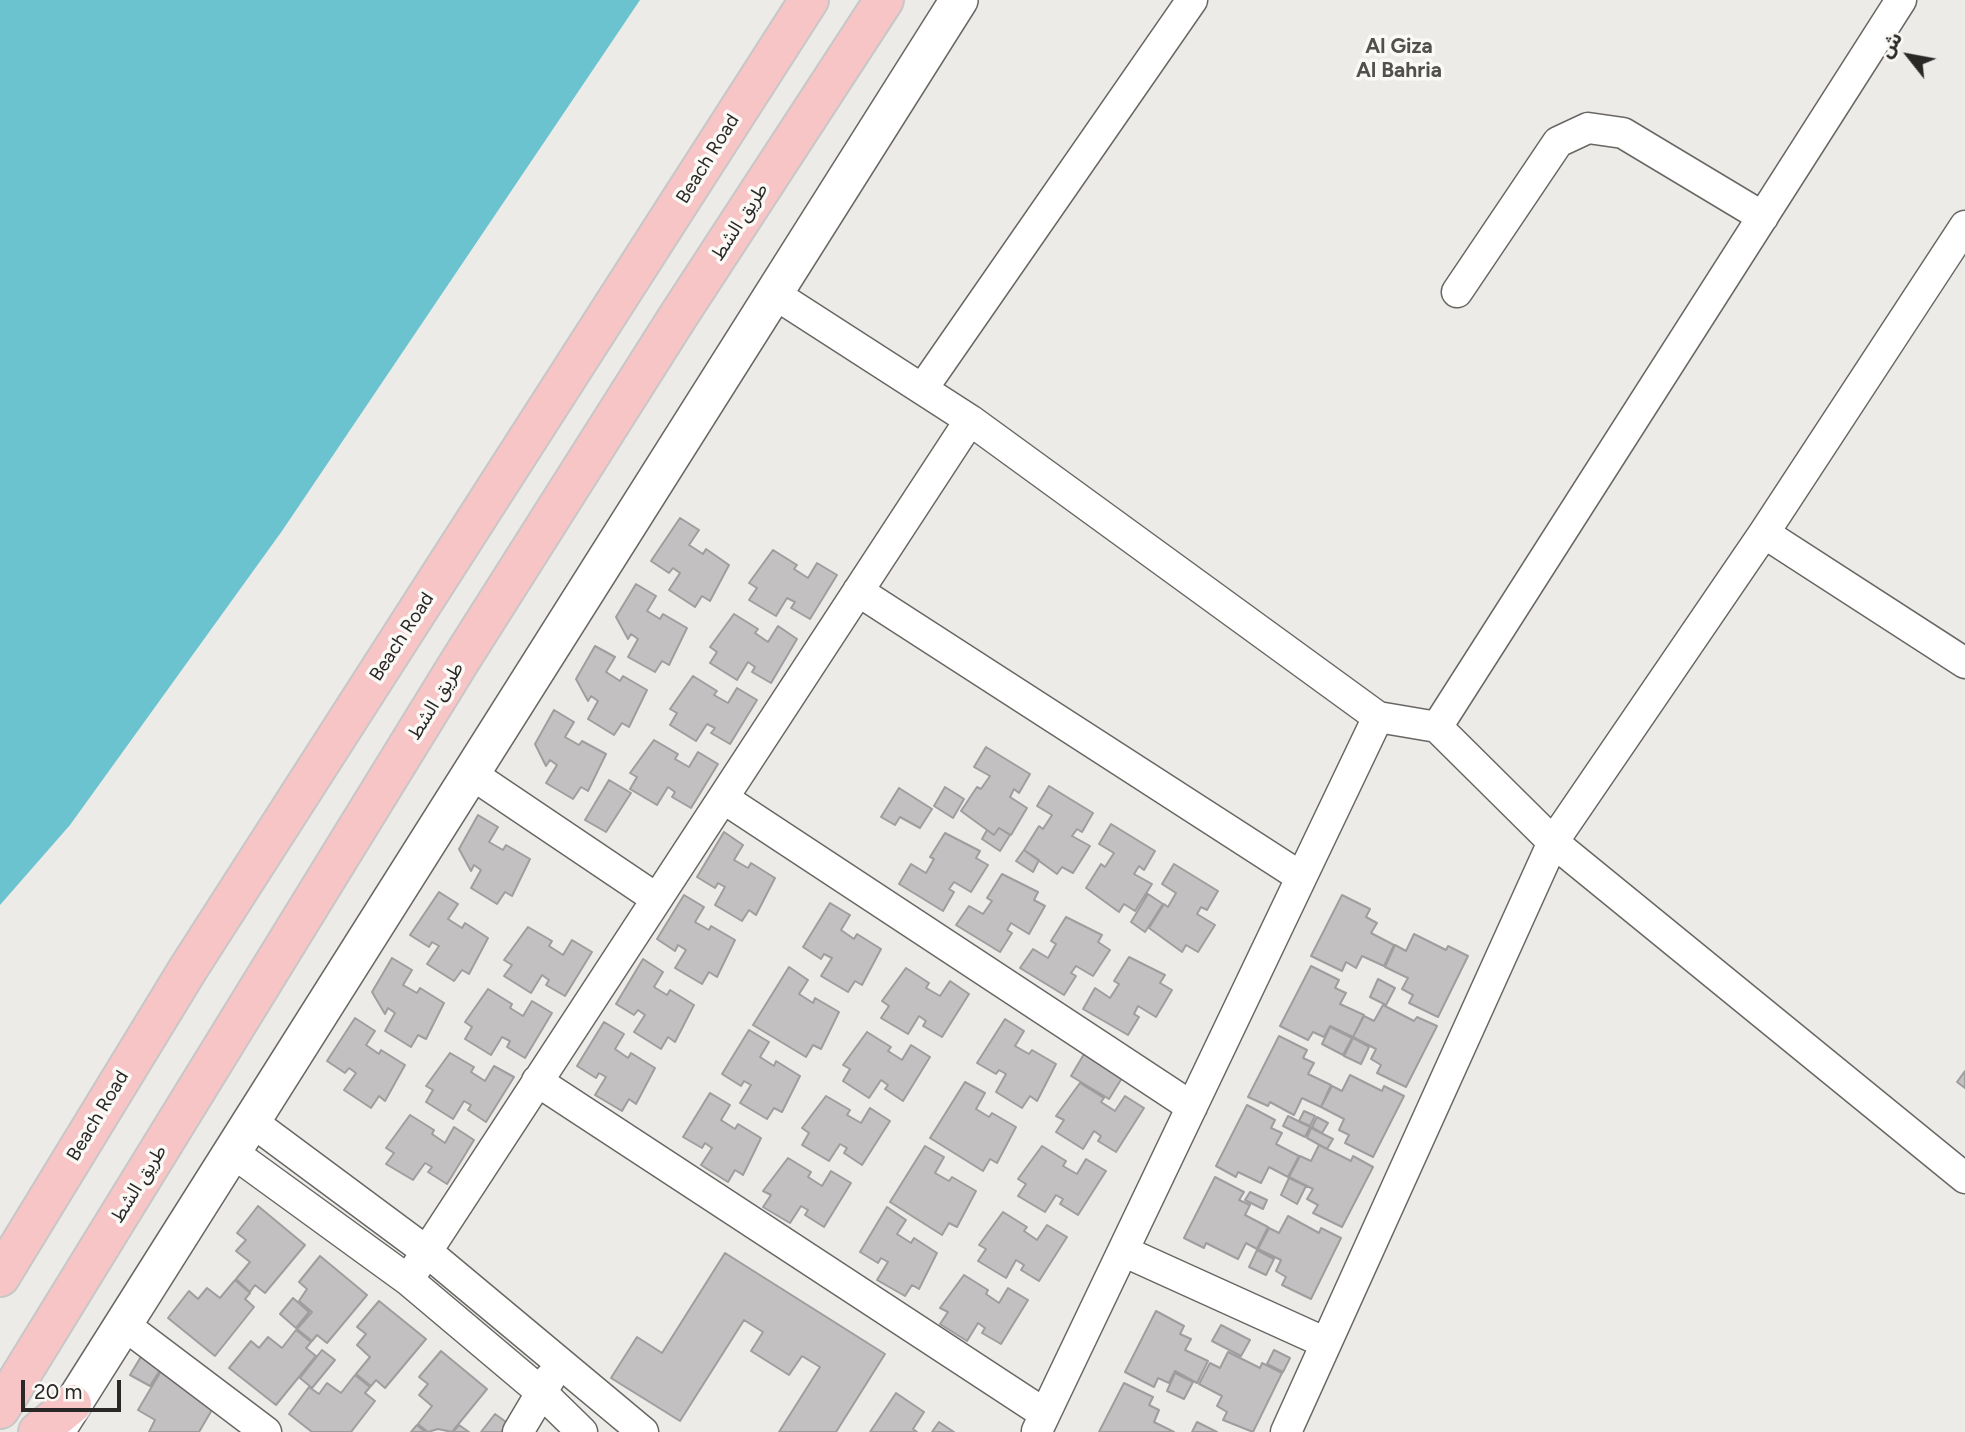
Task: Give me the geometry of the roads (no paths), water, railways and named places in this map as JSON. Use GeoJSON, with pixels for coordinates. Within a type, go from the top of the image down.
{"type":"FeatureCollection","features":[{"type":"Feature","properties":{"kind":"main road","name":"Beach Road"},"geometry":{"type":"LineString","coordinates":[[0,1277],[188,968],[809,0]]}},
{"type":"Feature","properties":{"kind":"main road","name":"طريق الشط"},"geometry":{"type":"LineString","coordinates":[[0,1409],[475,637],[677,318],[884,0]]}},
{"type":"Feature","properties":{"kind":"main road"},"geometry":{"type":"LineString","coordinates":[[38,1432],[64,1418]]}},
{"type":"Feature","properties":{"kind":"street"},"geometry":{"type":"LineString","coordinates":[[64,1418],[959,0]]}},
{"type":"Feature","properties":{"kind":"street"},"geometry":{"type":"LineString","coordinates":[[923,388],[1192,0]]}},
{"type":"Feature","properties":{"kind":"street"},"geometry":{"type":"LineString","coordinates":[[1437,727],[1901,0]]}},
{"type":"Feature","properties":{"kind":"street"},"geometry":{"type":"LineString","coordinates":[[1457,292],[1558,142],[1588,128],[1623,133],[1763,216]]}},
{"type":"Feature","properties":{"kind":"street"},"geometry":{"type":"LineString","coordinates":[[1286,1432],[1553,842],[1764,533],[1965,226]]}},
{"type":"Feature","properties":{"kind":"street"},"geometry":{"type":"LineString","coordinates":[[773,293],[923,388],[1378,717],[1437,727],[1553,842],[1965,1178]]}},
{"type":"Feature","properties":{"kind":"street"},"geometry":{"type":"LineString","coordinates":[[408,1280],[970,421]]}},
{"type":"Feature","properties":{"kind":"street"},"geometry":{"type":"LineString","coordinates":[[1764,533],[1965,663]]}},
{"type":"Feature","properties":{"kind":"street"},"geometry":{"type":"LineString","coordinates":[[858,591],[1301,877]]}},
{"type":"Feature","properties":{"kind":"street"},"geometry":{"type":"LineString","coordinates":[[537,1081],[1041,1423],[1378,717]]}},
{"type":"Feature","properties":{"kind":"street"},"geometry":{"type":"LineString","coordinates":[[470,773],[657,899]]}},
{"type":"Feature","properties":{"kind":"street"},"geometry":{"type":"LineString","coordinates":[[723,798],[1192,1107]]}},
{"type":"Feature","properties":{"kind":"street"},"geometry":{"type":"LineString","coordinates":[[251,1121],[426,1251],[643,1432]]}},
{"type":"Feature","properties":{"kind":"street"},"geometry":{"type":"LineString","coordinates":[[232,1152],[408,1280],[541,1392],[582,1432]]}},
{"type":"Feature","properties":{"kind":"street"},"geometry":{"type":"LineString","coordinates":[[1123,1251],[1326,1343]]}},
{"type":"Feature","properties":{"kind":"street"},"geometry":{"type":"LineString","coordinates":[[123,1324],[266,1432]]}},
{"type":"Feature","properties":{"kind":"street"},"geometry":{"type":"LineString","coordinates":[[518,1432],[560,1361]]}},
{"type":"Feature","properties":{"kind":"water"},"geometry":{"type":"Polygon","coordinates":[[[0,0],[640,0],[282,531],[70,825],[0,905],[0,0]]]}},
{"type":"Feature","properties":{"kind":"district","name":"Al Giza Al Bahria"},"geometry":{"type":"Point","coordinates":[1399,59]}}]}
